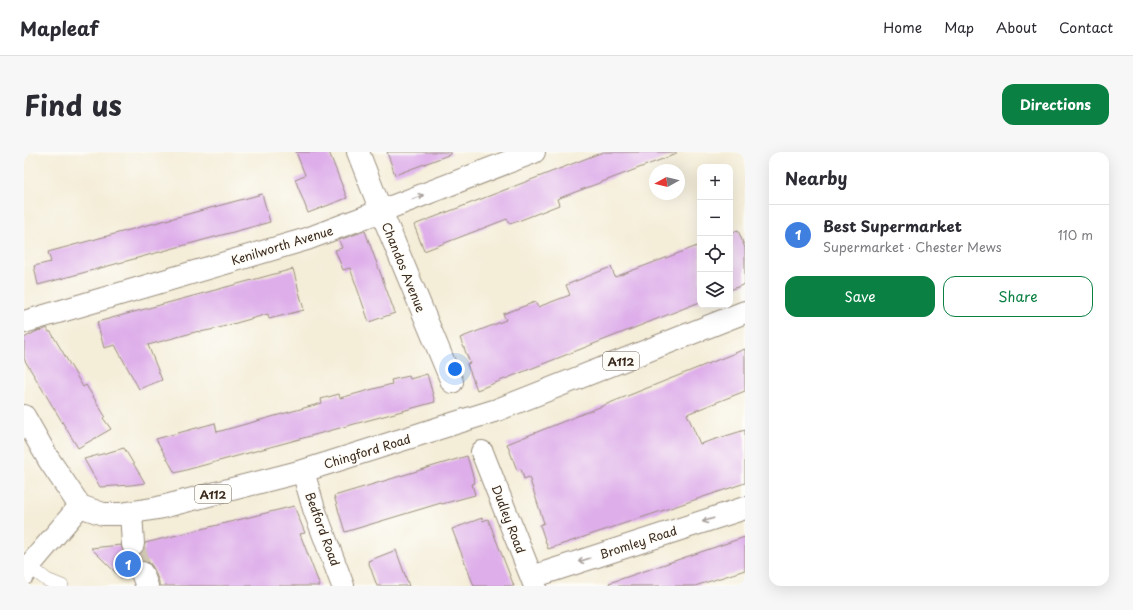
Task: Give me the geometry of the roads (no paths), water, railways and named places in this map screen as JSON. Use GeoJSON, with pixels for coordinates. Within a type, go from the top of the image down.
{"type":"FeatureCollection","features":[{"type":"Feature","properties":{"kind":"street","name":"Chandos Avenue"},"geometry":{"type":"LineString","coordinates":[[358,152],[452,382]]}},
{"type":"Feature","properties":{"kind":"street","name":"Kenilworth Avenue"},"geometry":{"type":"LineString","coordinates":[[24,322],[307,239],[534,152]]}},
{"type":"Feature","properties":{"kind":"street","name":"Chingford Road"},"geometry":{"type":"LineString","coordinates":[[80,506],[103,514],[121,514],[158,508],[303,471],[497,410],[745,312]]}},
{"type":"Feature","properties":{"kind":"street"},"geometry":{"type":"LineString","coordinates":[[24,416],[49,460],[80,506],[27,570]]}},
{"type":"Feature","properties":{"kind":"street","name":"Dudley Road"},"geometry":{"type":"LineString","coordinates":[[482,452],[533,581]]}},
{"type":"Feature","properties":{"kind":"street","name":"Bedford Road"},"geometry":{"type":"LineString","coordinates":[[303,471],[314,509],[343,586]]}},
{"type":"Feature","properties":{"kind":"street","name":"Bromley Road"},"geometry":{"type":"LineString","coordinates":[[533,581],[745,508]]}},
{"type":"Feature","properties":{"kind":"street"},"geometry":{"type":"LineString","coordinates":[[131,512],[134,544]]}},
{"type":"Feature","properties":{"kind":"lane"},"geometry":{"type":"LineString","coordinates":[[27,570],[62,586]]}},
{"type":"Feature","properties":{"kind":"tunnel"},"geometry":{"type":"LineString","coordinates":[[133,544],[142,573]]}},
{"type":"Feature","properties":{"kind":"place","name":"Best Supermarket"},"geometry":{"type":"Point","coordinates":[128,564]}}]}
